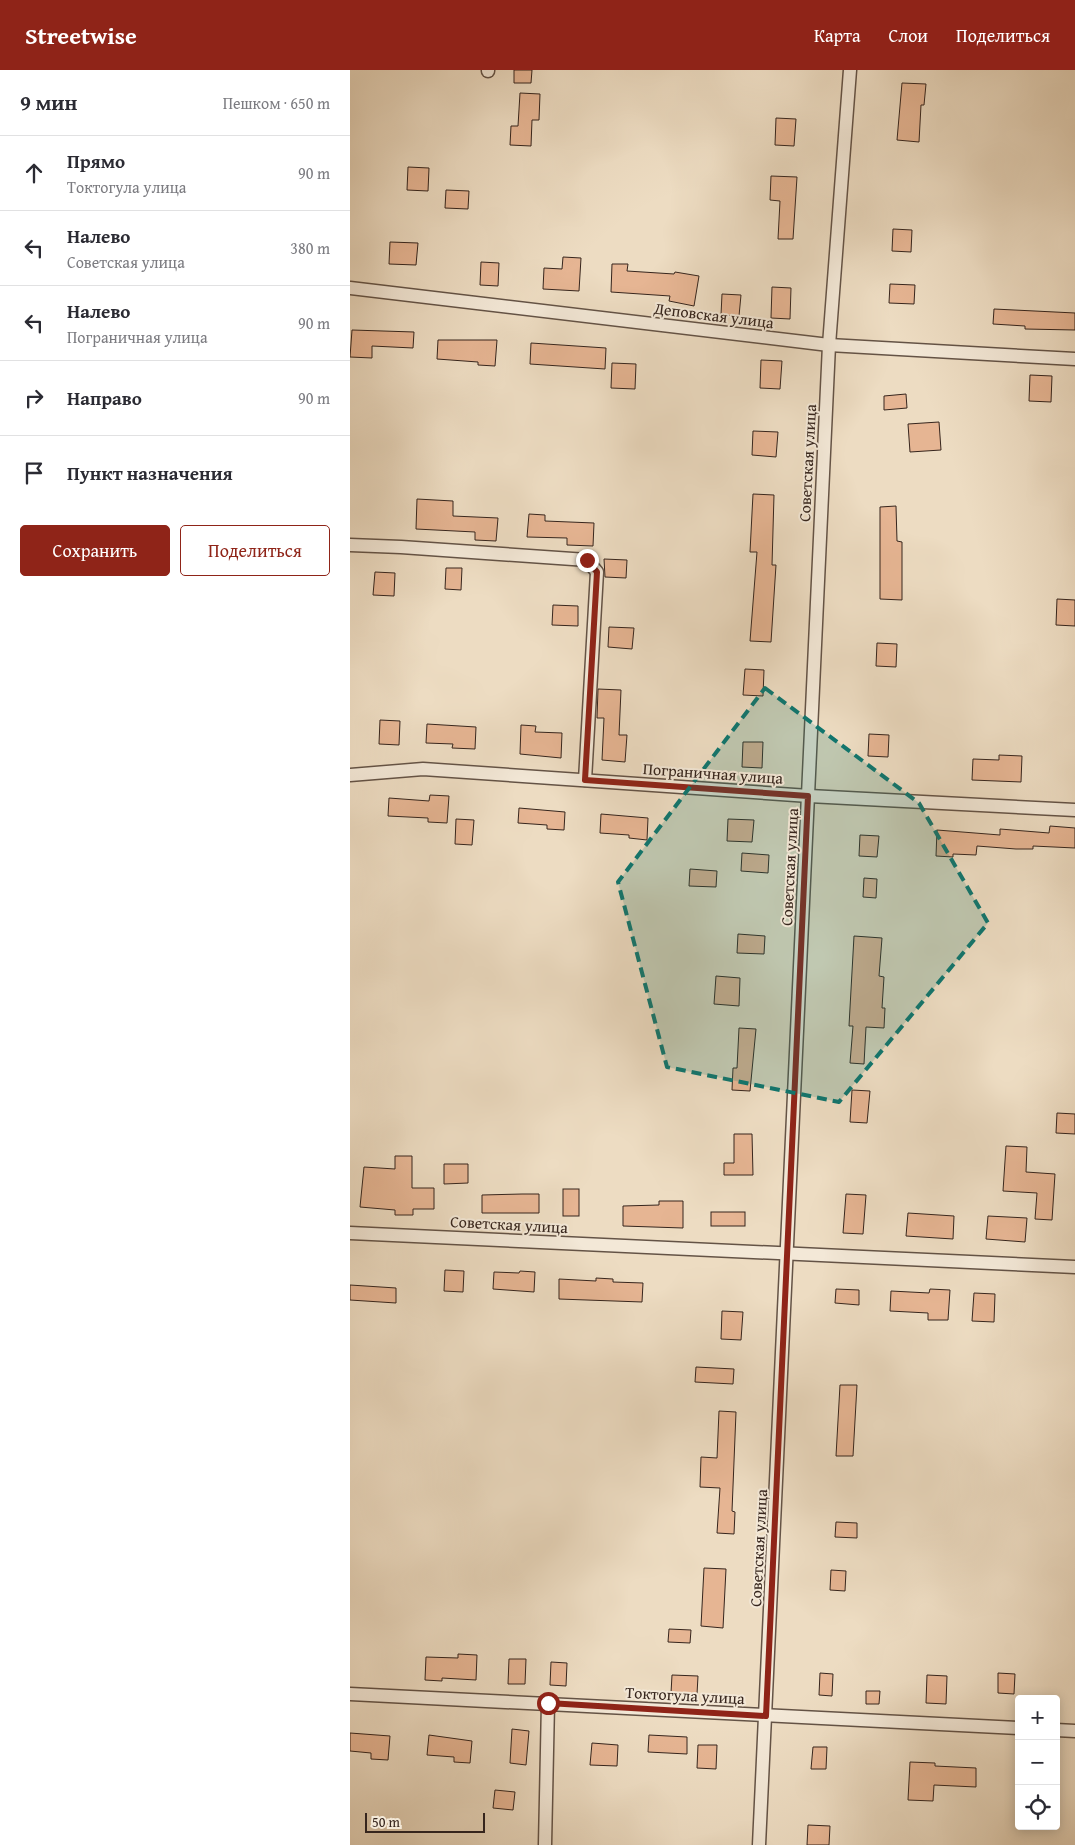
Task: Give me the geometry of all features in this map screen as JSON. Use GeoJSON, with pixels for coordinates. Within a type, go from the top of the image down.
{"type":"FeatureCollection","features":[{"type":"Feature","properties":{"kind":"street"},"geometry":{"type":"LineString","coordinates":[[829,345],[850,70]]}},
{"type":"Feature","properties":{"kind":"street","name":"Деповская улица"},"geometry":{"type":"LineString","coordinates":[[350,288],[829,345],[1075,359]]}},
{"type":"Feature","properties":{"kind":"street","name":"Советская улица"},"geometry":{"type":"LineString","coordinates":[[759,1845],[829,345]]}},
{"type":"Feature","properties":{"kind":"street"},"geometry":{"type":"LineString","coordinates":[[350,545],[401,546],[587,560],[597,572],[585,780]]}},
{"type":"Feature","properties":{"kind":"street","name":"Пограничная улица"},"geometry":{"type":"LineString","coordinates":[[350,775],[423,769],[808,796],[1075,810]]}},
{"type":"Feature","properties":{"kind":"street","name":"Советская улица"},"geometry":{"type":"LineString","coordinates":[[350,1233],[1075,1267]]}},
{"type":"Feature","properties":{"kind":"street","name":"Токтогула улица"},"geometry":{"type":"LineString","coordinates":[[350,1694],[1015,1728]]}},
{"type":"Feature","properties":{"kind":"street"},"geometry":{"type":"LineString","coordinates":[[545,1845],[548,1703]]}},
{"type":"Feature","properties":{"kind":"street"},"geometry":{"type":"LineString","coordinates":[[1060,1730],[1075,1731]]}},
{"type":"Feature","properties":{"kind":"highlighted area"},"geometry":{"type":"Polygon","coordinates":[[[765,688],[919,803],[988,923],[839,1102],[667,1067],[618,882],[765,688]]]}},
{"type":"Feature","properties":{"kind":"building"},"geometry":{"type":"Polygon","coordinates":[[[514,70],[532,70],[531,83],[514,83],[514,70]]]}},
{"type":"Feature","properties":{"kind":"building"},"geometry":{"type":"Polygon","coordinates":[[[902,83],[926,84],[924,105],[921,105],[919,142],[897,140],[902,83]]]}},
{"type":"Feature","properties":{"kind":"building"},"geometry":{"type":"Polygon","coordinates":[[[520,93],[540,94],[539,120],[532,120],[531,146],[510,145],[511,126],[518,126],[520,93]]]}},
{"type":"Feature","properties":{"kind":"building"},"geometry":{"type":"Polygon","coordinates":[[[776,118],[796,119],[794,146],[775,145],[776,118]]]}},
{"type":"Feature","properties":{"kind":"building"},"geometry":{"type":"Polygon","coordinates":[[[408,167],[429,168],[428,191],[407,190],[408,167]]]}},
{"type":"Feature","properties":{"kind":"building"},"geometry":{"type":"Polygon","coordinates":[[[771,176],[797,177],[793,239],[778,239],[780,201],[770,200],[771,176]]]}},
{"type":"Feature","properties":{"kind":"building"},"geometry":{"type":"Polygon","coordinates":[[[446,190],[469,191],[468,209],[445,208],[446,190]]]}},
{"type":"Feature","properties":{"kind":"building"},"geometry":{"type":"Polygon","coordinates":[[[893,229],[912,230],[911,252],[892,251],[893,229]]]}},
{"type":"Feature","properties":{"kind":"building"},"geometry":{"type":"Polygon","coordinates":[[[390,242],[418,243],[416,265],[389,264],[390,242]]]}},
{"type":"Feature","properties":{"kind":"building"},"geometry":{"type":"Polygon","coordinates":[[[563,257],[581,258],[579,291],[543,289],[544,268],[562,269],[563,257]]]}},
{"type":"Feature","properties":{"kind":"building"},"geometry":{"type":"Polygon","coordinates":[[[481,262],[499,263],[498,286],[480,285],[481,262]]]}},
{"type":"Feature","properties":{"kind":"building"},"geometry":{"type":"Polygon","coordinates":[[[612,264],[628,264],[627,271],[674,274],[675,272],[699,276],[694,306],[669,301],[670,296],[611,292],[612,264]]]}},
{"type":"Feature","properties":{"kind":"building"},"geometry":{"type":"Polygon","coordinates":[[[890,284],[915,285],[914,304],[889,303],[890,284]]]}},
{"type":"Feature","properties":{"kind":"building"},"geometry":{"type":"Polygon","coordinates":[[[772,287],[791,288],[790,319],[771,318],[772,287]]]}},
{"type":"Feature","properties":{"kind":"building"},"geometry":{"type":"Polygon","coordinates":[[[722,294],[741,295],[739,316],[721,315],[722,294]]]}},
{"type":"Feature","properties":{"kind":"building"},"geometry":{"type":"Polygon","coordinates":[[[994,309],[1075,313],[1075,330],[1025,329],[1025,326],[993,324],[994,309]]]}},
{"type":"Feature","properties":{"kind":"building"},"geometry":{"type":"Polygon","coordinates":[[[352,330],[414,332],[413,348],[372,346],[372,358],[350,357],[352,330]]]}},
{"type":"Feature","properties":{"kind":"building"},"geometry":{"type":"Polygon","coordinates":[[[438,340],[497,340],[495,366],[478,365],[478,362],[437,359],[438,340]]]}},
{"type":"Feature","properties":{"kind":"building"},"geometry":{"type":"Polygon","coordinates":[[[531,343],[606,348],[605,369],[530,364],[531,343]]]}},
{"type":"Feature","properties":{"kind":"building"},"geometry":{"type":"Polygon","coordinates":[[[761,360],[782,361],[780,389],[760,388],[761,360]]]}},
{"type":"Feature","properties":{"kind":"building"},"geometry":{"type":"Polygon","coordinates":[[[612,363],[636,364],[635,389],[611,388],[612,363]]]}},
{"type":"Feature","properties":{"kind":"building"},"geometry":{"type":"Polygon","coordinates":[[[1030,375],[1052,376],[1051,402],[1029,401],[1030,375]]]}},
{"type":"Feature","properties":{"kind":"building"},"geometry":{"type":"Polygon","coordinates":[[[906,394],[907,408],[884,410],[884,396],[906,394]]]}},
{"type":"Feature","properties":{"kind":"building"},"geometry":{"type":"Polygon","coordinates":[[[939,422],[941,450],[910,452],[908,424],[939,422]]]}},
{"type":"Feature","properties":{"kind":"building"},"geometry":{"type":"Polygon","coordinates":[[[753,431],[778,432],[776,457],[752,455],[753,431]]]}},
{"type":"Feature","properties":{"kind":"building"},"geometry":{"type":"Polygon","coordinates":[[[753,494],[774,495],[772,565],[776,565],[771,642],[750,641],[757,552],[750,552],[753,494]]]}},
{"type":"Feature","properties":{"kind":"building"},"geometry":{"type":"Polygon","coordinates":[[[417,499],[453,501],[453,516],[498,518],[496,541],[475,540],[475,532],[416,529],[417,499]]]}},
{"type":"Feature","properties":{"kind":"building"},"geometry":{"type":"Polygon","coordinates":[[[896,506],[897,541],[902,542],[902,600],[880,599],[880,507],[896,506]]]}},
{"type":"Feature","properties":{"kind":"building"},"geometry":{"type":"Polygon","coordinates":[[[529,514],[545,515],[545,521],[594,523],[593,546],[567,545],[567,538],[527,537],[529,514]]]}},
{"type":"Feature","properties":{"kind":"building"},"geometry":{"type":"Polygon","coordinates":[[[604,559],[627,560],[626,578],[605,577],[604,559]]]}},
{"type":"Feature","properties":{"kind":"building"},"geometry":{"type":"Polygon","coordinates":[[[446,568],[462,568],[461,590],[445,589],[446,568]]]}},
{"type":"Feature","properties":{"kind":"building"},"geometry":{"type":"Polygon","coordinates":[[[375,572],[395,573],[394,596],[373,595],[375,572]]]}},
{"type":"Feature","properties":{"kind":"building"},"geometry":{"type":"Polygon","coordinates":[[[1057,599],[1075,600],[1075,626],[1056,625],[1057,599]]]}},
{"type":"Feature","properties":{"kind":"building"},"geometry":{"type":"Polygon","coordinates":[[[553,605],[578,606],[578,626],[552,625],[553,605]]]}},
{"type":"Feature","properties":{"kind":"building"},"geometry":{"type":"Polygon","coordinates":[[[609,627],[634,628],[632,649],[608,647],[609,627]]]}},
{"type":"Feature","properties":{"kind":"building"},"geometry":{"type":"Polygon","coordinates":[[[877,643],[897,644],[896,667],[876,666],[877,643]]]}},
{"type":"Feature","properties":{"kind":"building"},"geometry":{"type":"Polygon","coordinates":[[[745,669],[764,670],[763,696],[743,695],[745,669]]]}},
{"type":"Feature","properties":{"kind":"building"},"geometry":{"type":"Polygon","coordinates":[[[598,689],[621,690],[619,735],[627,735],[625,762],[602,760],[604,718],[597,718],[598,689]]]}},
{"type":"Feature","properties":{"kind":"building"},"geometry":{"type":"Polygon","coordinates":[[[380,720],[400,721],[399,745],[379,744],[380,720]]]}},
{"type":"Feature","properties":{"kind":"building"},"geometry":{"type":"Polygon","coordinates":[[[427,724],[476,727],[475,749],[452,748],[453,744],[426,743],[427,724]]]}},
{"type":"Feature","properties":{"kind":"building"},"geometry":{"type":"Polygon","coordinates":[[[521,725],[536,726],[535,732],[562,733],[561,758],[520,754],[521,725]]]}},
{"type":"Feature","properties":{"kind":"building"},"geometry":{"type":"Polygon","coordinates":[[[869,734],[889,735],[888,757],[868,756],[869,734]]]}},
{"type":"Feature","properties":{"kind":"building"},"geometry":{"type":"Polygon","coordinates":[[[743,742],[763,742],[762,768],[742,767],[743,742]]]}},
{"type":"Feature","properties":{"kind":"building"},"geometry":{"type":"Polygon","coordinates":[[[999,755],[1022,756],[1021,782],[972,780],[973,759],[999,760],[999,755]]]}},
{"type":"Feature","properties":{"kind":"building"},"geometry":{"type":"Polygon","coordinates":[[[430,795],[449,796],[447,823],[428,822],[428,818],[388,816],[389,798],[429,801],[430,795]]]}},
{"type":"Feature","properties":{"kind":"building"},"geometry":{"type":"Polygon","coordinates":[[[519,808],[565,812],[564,830],[547,829],[547,825],[518,823],[519,808]]]}},
{"type":"Feature","properties":{"kind":"building"},"geometry":{"type":"Polygon","coordinates":[[[601,814],[648,818],[647,840],[629,838],[629,835],[600,833],[601,814]]]}},
{"type":"Feature","properties":{"kind":"building"},"geometry":{"type":"Polygon","coordinates":[[[456,819],[474,820],[472,845],[455,844],[456,819]]]}},
{"type":"Feature","properties":{"kind":"building"},"geometry":{"type":"Polygon","coordinates":[[[728,819],[754,820],[752,842],[727,841],[728,819]]]}},
{"type":"Feature","properties":{"kind":"building"},"geometry":{"type":"Polygon","coordinates":[[[1050,826],[1075,828],[1075,848],[1033,846],[1033,849],[1016,849],[977,846],[976,855],[953,854],[953,857],[936,856],[937,830],[1000,835],[1000,829],[1049,833],[1050,826]]]}},
{"type":"Feature","properties":{"kind":"building"},"geometry":{"type":"Polygon","coordinates":[[[860,835],[879,836],[877,857],[859,856],[860,835]]]}},
{"type":"Feature","properties":{"kind":"building"},"geometry":{"type":"Polygon","coordinates":[[[742,853],[769,855],[768,873],[741,871],[742,853]]]}},
{"type":"Feature","properties":{"kind":"building"},"geometry":{"type":"Polygon","coordinates":[[[690,869],[717,871],[716,887],[689,886],[690,869]]]}},
{"type":"Feature","properties":{"kind":"building"},"geometry":{"type":"Polygon","coordinates":[[[864,878],[877,879],[876,898],[863,897],[864,878]]]}},
{"type":"Feature","properties":{"kind":"building"},"geometry":{"type":"Polygon","coordinates":[[[738,934],[765,936],[764,954],[737,953],[738,934]]]}},
{"type":"Feature","properties":{"kind":"building"},"geometry":{"type":"Polygon","coordinates":[[[854,936],[882,938],[879,976],[884,977],[882,1008],[885,1008],[884,1028],[866,1027],[864,1064],[850,1063],[853,1026],[849,1026],[854,936]]]}},
{"type":"Feature","properties":{"kind":"building"},"geometry":{"type":"Polygon","coordinates":[[[716,976],[740,978],[739,1006],[714,1004],[716,976]]]}},
{"type":"Feature","properties":{"kind":"building"},"geometry":{"type":"Polygon","coordinates":[[[739,1028],[756,1029],[750,1091],[732,1090],[733,1068],[737,1068],[739,1028]]]}},
{"type":"Feature","properties":{"kind":"building"},"geometry":{"type":"Polygon","coordinates":[[[852,1090],[870,1091],[867,1123],[850,1122],[852,1090]]]}},
{"type":"Feature","properties":{"kind":"building"},"geometry":{"type":"Polygon","coordinates":[[[1057,1113],[1075,1114],[1075,1134],[1056,1133],[1057,1113]]]}},
{"type":"Feature","properties":{"kind":"building"},"geometry":{"type":"Polygon","coordinates":[[[734,1134],[752,1134],[753,1175],[724,1175],[724,1163],[734,1163],[734,1134]]]}},
{"type":"Feature","properties":{"kind":"building"},"geometry":{"type":"Polygon","coordinates":[[[1006,1146],[1027,1147],[1026,1172],[1055,1174],[1052,1220],[1035,1219],[1037,1193],[1003,1191],[1006,1146]]]}},
{"type":"Feature","properties":{"kind":"building"},"geometry":{"type":"Polygon","coordinates":[[[395,1156],[412,1156],[412,1188],[434,1188],[434,1209],[413,1209],[413,1215],[395,1215],[395,1210],[360,1207],[364,1167],[395,1169],[395,1156]]]}},
{"type":"Feature","properties":{"kind":"building"},"geometry":{"type":"Polygon","coordinates":[[[444,1164],[468,1164],[468,1183],[444,1184],[444,1164]]]}},
{"type":"Feature","properties":{"kind":"building"},"geometry":{"type":"Polygon","coordinates":[[[563,1189],[579,1189],[579,1216],[563,1216],[563,1189]]]}},
{"type":"Feature","properties":{"kind":"building"},"geometry":{"type":"Polygon","coordinates":[[[539,1194],[539,1213],[482,1213],[482,1195],[539,1194]]]}},
{"type":"Feature","properties":{"kind":"building"},"geometry":{"type":"Polygon","coordinates":[[[846,1194],[866,1195],[863,1234],[843,1233],[846,1194]]]}},
{"type":"Feature","properties":{"kind":"building"},"geometry":{"type":"Polygon","coordinates":[[[659,1201],[683,1201],[683,1228],[623,1226],[623,1206],[659,1205],[659,1201]]]}},
{"type":"Feature","properties":{"kind":"building"},"geometry":{"type":"Polygon","coordinates":[[[711,1212],[745,1212],[745,1226],[711,1226],[711,1212]]]}},
{"type":"Feature","properties":{"kind":"building"},"geometry":{"type":"Polygon","coordinates":[[[908,1213],[954,1216],[953,1239],[906,1236],[908,1213]]]}},
{"type":"Feature","properties":{"kind":"building"},"geometry":{"type":"Polygon","coordinates":[[[988,1216],[1027,1218],[1025,1242],[986,1239],[988,1216]]]}},
{"type":"Feature","properties":{"kind":"building"},"geometry":{"type":"Polygon","coordinates":[[[445,1270],[464,1271],[463,1292],[444,1291],[445,1270]]]}},
{"type":"Feature","properties":{"kind":"building"},"geometry":{"type":"Polygon","coordinates":[[[520,1271],[535,1272],[534,1292],[493,1289],[494,1272],[519,1273],[520,1271]]]}},
{"type":"Feature","properties":{"kind":"building"},"geometry":{"type":"Polygon","coordinates":[[[596,1278],[613,1279],[613,1282],[643,1283],[642,1302],[559,1299],[559,1279],[596,1281],[596,1278]]]}},
{"type":"Feature","properties":{"kind":"building"},"geometry":{"type":"Polygon","coordinates":[[[350,1285],[396,1288],[396,1303],[350,1300],[350,1285]]]}},
{"type":"Feature","properties":{"kind":"building"},"geometry":{"type":"Polygon","coordinates":[[[836,1289],[859,1290],[859,1305],[835,1303],[836,1289]]]}},
{"type":"Feature","properties":{"kind":"building"},"geometry":{"type":"Polygon","coordinates":[[[930,1289],[950,1290],[948,1320],[928,1320],[928,1313],[890,1311],[891,1291],[929,1293],[930,1289]]]}},
{"type":"Feature","properties":{"kind":"building"},"geometry":{"type":"Polygon","coordinates":[[[974,1293],[995,1294],[994,1322],[972,1321],[974,1293]]]}},
{"type":"Feature","properties":{"kind":"building"},"geometry":{"type":"Polygon","coordinates":[[[722,1311],[743,1312],[741,1340],[721,1339],[722,1311]]]}},
{"type":"Feature","properties":{"kind":"building"},"geometry":{"type":"Polygon","coordinates":[[[696,1367],[734,1369],[733,1384],[695,1382],[696,1367]]]}},
{"type":"Feature","properties":{"kind":"building"},"geometry":{"type":"Polygon","coordinates":[[[840,1385],[857,1385],[853,1456],[836,1456],[840,1385]]]}},
{"type":"Feature","properties":{"kind":"building"},"geometry":{"type":"Polygon","coordinates":[[[719,1411],[736,1412],[732,1511],[735,1512],[734,1534],[717,1533],[720,1488],[700,1487],[701,1457],[717,1458],[719,1411]]]}},
{"type":"Feature","properties":{"kind":"building"},"geometry":{"type":"Polygon","coordinates":[[[836,1522],[857,1523],[857,1538],[835,1537],[836,1522]]]}},
{"type":"Feature","properties":{"kind":"building"},"geometry":{"type":"Polygon","coordinates":[[[704,1568],[726,1569],[723,1628],[701,1626],[704,1568]]]}},
{"type":"Feature","properties":{"kind":"building"},"geometry":{"type":"Polygon","coordinates":[[[831,1570],[846,1571],[845,1591],[830,1590],[831,1570]]]}},
{"type":"Feature","properties":{"kind":"building"},"geometry":{"type":"Polygon","coordinates":[[[669,1629],[691,1630],[690,1643],[668,1642],[669,1629]]]}},
{"type":"Feature","properties":{"kind":"building"},"geometry":{"type":"Polygon","coordinates":[[[458,1654],[477,1655],[476,1680],[442,1678],[442,1681],[425,1680],[426,1657],[458,1658],[458,1654]]]}},
{"type":"Feature","properties":{"kind":"building"},"geometry":{"type":"Polygon","coordinates":[[[509,1659],[526,1659],[525,1684],[508,1684],[509,1659]]]}},
{"type":"Feature","properties":{"kind":"building"},"geometry":{"type":"Polygon","coordinates":[[[551,1662],[567,1663],[566,1686],[550,1685],[551,1662]]]}},
{"type":"Feature","properties":{"kind":"building"},"geometry":{"type":"Polygon","coordinates":[[[820,1673],[833,1674],[832,1696],[819,1695],[820,1673]]]}},
{"type":"Feature","properties":{"kind":"building"},"geometry":{"type":"Polygon","coordinates":[[[998,1673],[1015,1674],[1014,1694],[998,1693],[998,1673]]]}},
{"type":"Feature","properties":{"kind":"building"},"geometry":{"type":"Polygon","coordinates":[[[672,1675],[698,1676],[697,1694],[671,1693],[672,1675]]]}},
{"type":"Feature","properties":{"kind":"building"},"geometry":{"type":"Polygon","coordinates":[[[927,1675],[947,1676],[946,1704],[926,1703],[927,1675]]]}},
{"type":"Feature","properties":{"kind":"building"},"geometry":{"type":"Polygon","coordinates":[[[866,1691],[880,1691],[879,1704],[866,1704],[866,1691]]]}},
{"type":"Feature","properties":{"kind":"building"},"geometry":{"type":"Polygon","coordinates":[[[512,1729],[529,1731],[526,1765],[510,1763],[512,1729]]]}},
{"type":"Feature","properties":{"kind":"building"},"geometry":{"type":"Polygon","coordinates":[[[350,1733],[390,1736],[388,1760],[371,1759],[371,1753],[350,1751],[350,1733]]]}},
{"type":"Feature","properties":{"kind":"building"},"geometry":{"type":"Polygon","coordinates":[[[429,1735],[472,1741],[470,1763],[454,1762],[454,1757],[427,1755],[429,1735]]]}},
{"type":"Feature","properties":{"kind":"building"},"geometry":{"type":"Polygon","coordinates":[[[649,1735],[687,1737],[687,1754],[648,1752],[649,1735]]]}},
{"type":"Feature","properties":{"kind":"building"},"geometry":{"type":"Polygon","coordinates":[[[592,1743],[618,1745],[617,1766],[590,1765],[592,1743]]]}},
{"type":"Feature","properties":{"kind":"building"},"geometry":{"type":"Polygon","coordinates":[[[698,1745],[717,1745],[716,1769],[697,1768],[698,1745]]]}},
{"type":"Feature","properties":{"kind":"building"},"geometry":{"type":"Polygon","coordinates":[[[813,1747],[827,1747],[826,1769],[811,1769],[813,1747]]]}},
{"type":"Feature","properties":{"kind":"building"},"geometry":{"type":"Polygon","coordinates":[[[910,1762],[935,1763],[935,1766],[976,1768],[976,1787],[934,1785],[933,1801],[908,1800],[910,1762]]]}},
{"type":"Feature","properties":{"kind":"building"},"geometry":{"type":"Polygon","coordinates":[[[495,1790],[515,1792],[513,1810],[493,1808],[495,1790]]]}},
{"type":"Feature","properties":{"kind":"building"},"geometry":{"type":"Polygon","coordinates":[[[808,1825],[830,1826],[829,1845],[807,1845],[808,1825]]]}},
{"type":"Feature","properties":{"kind":"route"},"geometry":{"type":"LineString","coordinates":[[548,1703],[766,1716],[808,796],[585,780],[597,572],[587,560]]}}]}
